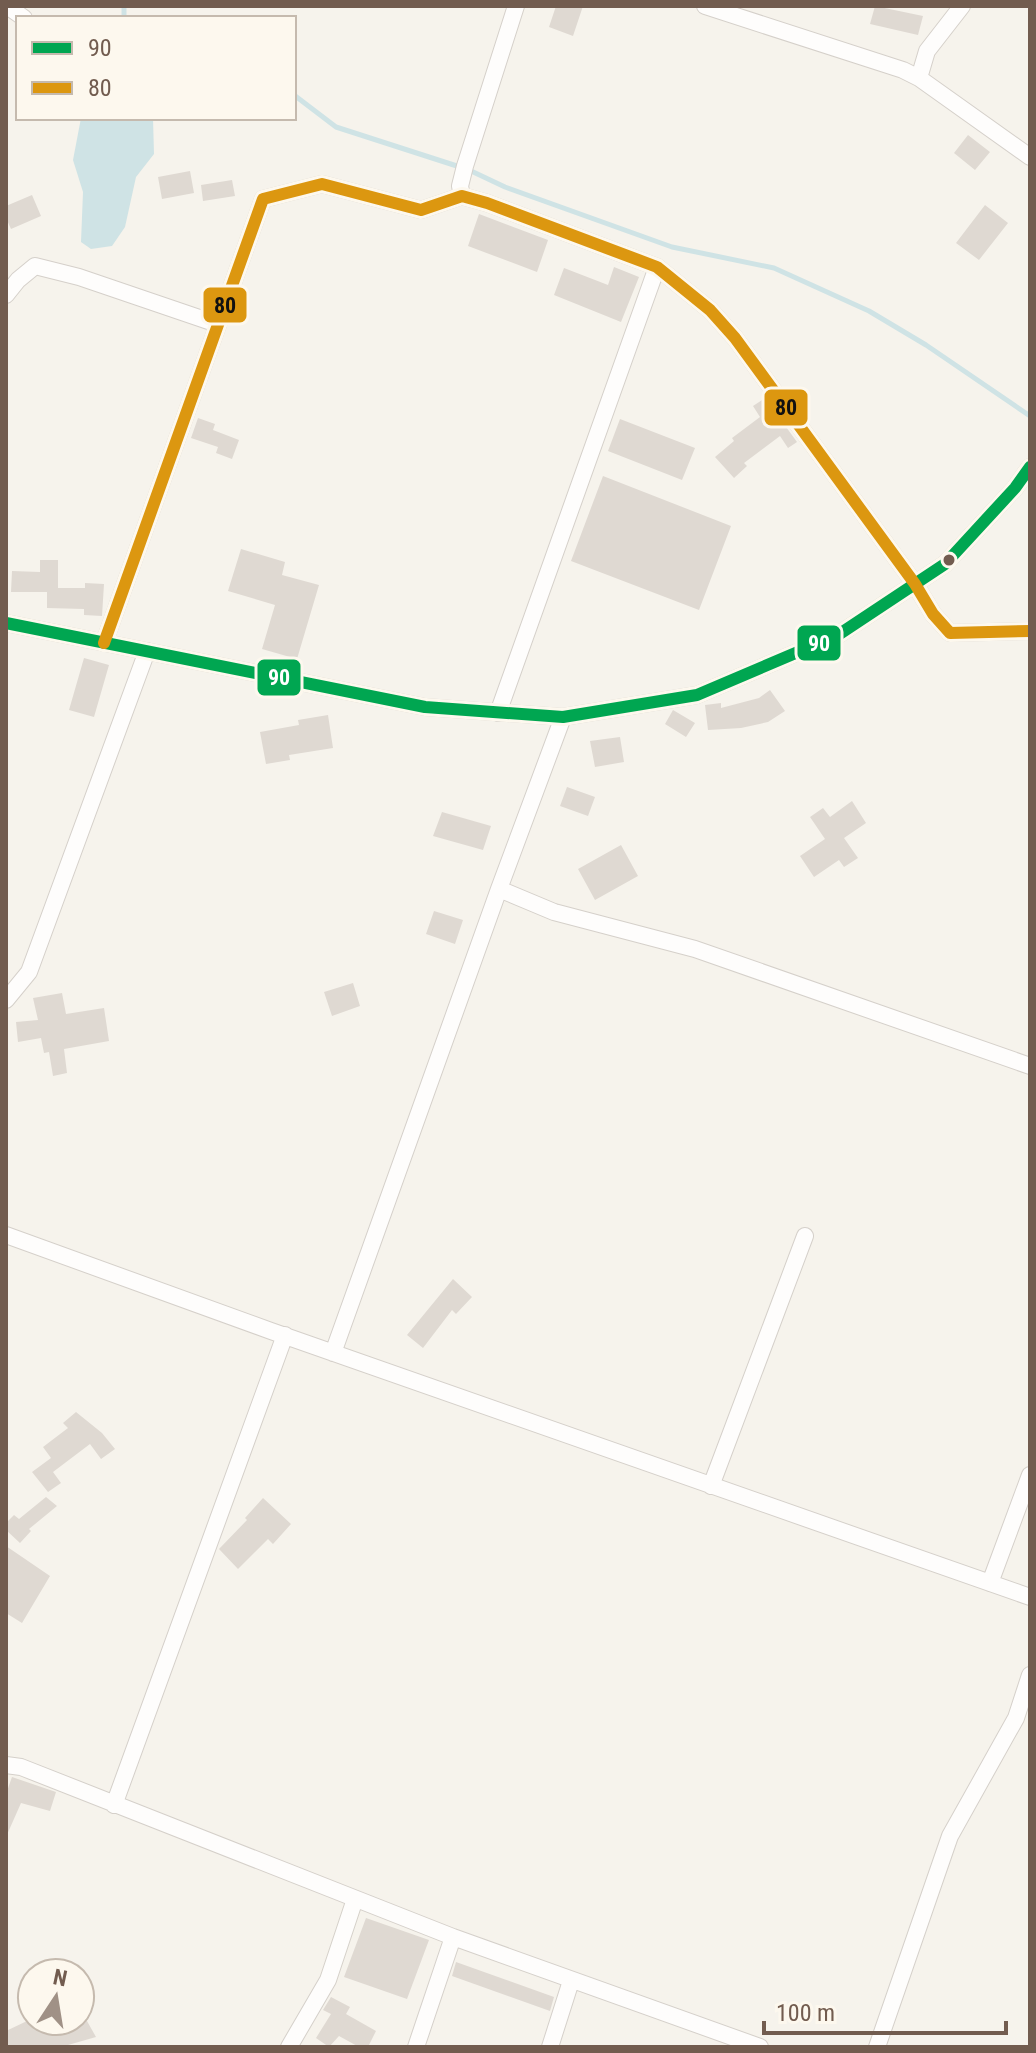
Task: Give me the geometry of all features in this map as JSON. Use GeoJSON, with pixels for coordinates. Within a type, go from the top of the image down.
{"type":"FeatureCollection","features":[{"type":"Feature","properties":{"kind":"street"},"geometry":{"type":"LineString","coordinates":[[462,196],[460,186],[465,166],[516,6]]}},
{"type":"Feature","properties":{"kind":"street"},"geometry":{"type":"LineString","coordinates":[[705,6],[903,70],[919,78],[1030,157]]}},
{"type":"Feature","properties":{"kind":"street"},"geometry":{"type":"LineString","coordinates":[[919,78],[927,51],[962,6]]}},
{"type":"Feature","properties":{"kind":"street"},"geometry":{"type":"LineString","coordinates":[[104,643],[263,199],[322,184],[421,210],[462,196],[657,267],[710,310],[735,338],[915,584],[933,614],[950,633],[1030,631]]}},
{"type":"Feature","properties":{"kind":"street"},"geometry":{"type":"LineString","coordinates":[[6,295],[35,266],[79,277],[217,324]]}},
{"type":"Feature","properties":{"kind":"street"},"geometry":{"type":"LineString","coordinates":[[498,713],[657,267]]}},
{"type":"Feature","properties":{"kind":"street"},"geometry":{"type":"LineString","coordinates":[[6,623],[425,707],[563,717],[697,695],[838,635],[945,564],[1015,488],[1030,467]]}},
{"type":"Feature","properties":{"kind":"street"},"geometry":{"type":"LineString","coordinates":[[6,1000],[29,972],[147,651]]}},
{"type":"Feature","properties":{"kind":"street"},"geometry":{"type":"LineString","coordinates":[[333,1353],[563,717]]}},
{"type":"Feature","properties":{"kind":"street"},"geometry":{"type":"LineString","coordinates":[[499,889],[554,912],[695,949],[1030,1066]]}},
{"type":"Feature","properties":{"kind":"street"},"geometry":{"type":"LineString","coordinates":[[6,1235],[1030,1597]]}},
{"type":"Feature","properties":{"kind":"street"},"geometry":{"type":"LineString","coordinates":[[711,1486],[805,1236]]}},
{"type":"Feature","properties":{"kind":"street"},"geometry":{"type":"LineString","coordinates":[[114,1805],[285,1335]]}},
{"type":"Feature","properties":{"kind":"street"},"geometry":{"type":"LineString","coordinates":[[990,1583],[1030,1475]]}},
{"type":"Feature","properties":{"kind":"street"},"geometry":{"type":"LineString","coordinates":[[877,2047],[950,1836],[1016,1718],[1030,1675]]}},
{"type":"Feature","properties":{"kind":"street"},"geometry":{"type":"LineString","coordinates":[[6,1765],[21,1767],[453,1937],[760,2047]]}},
{"type":"Feature","properties":{"kind":"street"},"geometry":{"type":"LineString","coordinates":[[289,2047],[328,1980],[355,1899]]}},
{"type":"Feature","properties":{"kind":"street"},"geometry":{"type":"LineString","coordinates":[[416,2047],[453,1937]]}},
{"type":"Feature","properties":{"kind":"street"},"geometry":{"type":"LineString","coordinates":[[550,2047],[571,1981]]}},
{"type":"Feature","properties":{"kind":"shaded area"},"geometry":{"type":"Polygon","coordinates":[[[81,120],[153,120],[154,154],[136,177],[125,227],[112,246],[91,249],[81,242],[83,192],[73,160],[81,120]]]}},
{"type":"Feature","properties":{"kind":"building"},"geometry":{"type":"Polygon","coordinates":[[[556,6],[583,6],[573,36],[549,27],[556,6]]]}},
{"type":"Feature","properties":{"kind":"building"},"geometry":{"type":"Polygon","coordinates":[[[875,6],[923,16],[918,35],[870,24],[875,6]]]}},
{"type":"Feature","properties":{"kind":"building"},"geometry":{"type":"Polygon","coordinates":[[[968,135],[990,152],[975,170],[954,153],[968,135]]]}},
{"type":"Feature","properties":{"kind":"building"},"geometry":{"type":"Polygon","coordinates":[[[190,171],[194,193],[162,199],[158,177],[190,171]]]}},
{"type":"Feature","properties":{"kind":"building"},"geometry":{"type":"Polygon","coordinates":[[[232,180],[235,196],[203,201],[201,185],[232,180]]]}},
{"type":"Feature","properties":{"kind":"building"},"geometry":{"type":"Polygon","coordinates":[[[32,195],[41,216],[11,229],[6,218],[6,206],[32,195]]]}},
{"type":"Feature","properties":{"kind":"building"},"geometry":{"type":"Polygon","coordinates":[[[985,205],[1008,223],[979,260],[956,243],[985,205]]]}},
{"type":"Feature","properties":{"kind":"building"},"geometry":{"type":"Polygon","coordinates":[[[479,214],[548,240],[537,272],[468,246],[479,214]]]}},
{"type":"Feature","properties":{"kind":"building"},"geometry":{"type":"Polygon","coordinates":[[[614,267],[639,277],[621,322],[554,295],[564,268],[608,285],[614,267]]]}},
{"type":"Feature","properties":{"kind":"building"},"geometry":{"type":"Polygon","coordinates":[[[765,398],[797,442],[788,448],[780,436],[744,463],[747,466],[734,478],[715,457],[734,441],[732,438],[760,417],[753,406],[765,398]]]}},
{"type":"Feature","properties":{"kind":"building"},"geometry":{"type":"Polygon","coordinates":[[[198,418],[215,424],[213,430],[239,440],[232,459],[216,453],[218,447],[191,438],[198,418]]]}},
{"type":"Feature","properties":{"kind":"building"},"geometry":{"type":"Polygon","coordinates":[[[620,419],[695,448],[682,480],[608,451],[620,419]]]}},
{"type":"Feature","properties":{"kind":"building"},"geometry":{"type":"Polygon","coordinates":[[[603,476],[731,526],[699,610],[571,561],[603,476]]]}},
{"type":"Feature","properties":{"kind":"building"},"geometry":{"type":"Polygon","coordinates":[[[241,549],[285,562],[282,575],[319,585],[297,659],[262,649],[275,605],[228,591],[241,549]]]}},
{"type":"Feature","properties":{"kind":"building"},"geometry":{"type":"Polygon","coordinates":[[[40,560],[58,560],[58,588],[85,588],[85,583],[104,584],[102,616],[84,615],[84,609],[47,608],[47,592],[11,592],[12,571],[40,572],[40,560]]]}},
{"type":"Feature","properties":{"kind":"building"},"geometry":{"type":"Polygon","coordinates":[[[84,658],[109,665],[94,717],[69,710],[84,658]]]}},
{"type":"Feature","properties":{"kind":"building"},"geometry":{"type":"Polygon","coordinates":[[[770,690],[785,711],[768,722],[708,730],[705,705],[721,703],[721,708],[759,698],[770,690]]]}},
{"type":"Feature","properties":{"kind":"building"},"geometry":{"type":"Polygon","coordinates":[[[673,710],[695,723],[686,737],[665,724],[673,710]]]}},
{"type":"Feature","properties":{"kind":"building"},"geometry":{"type":"Polygon","coordinates":[[[328,715],[333,748],[289,755],[290,760],[266,764],[260,732],[299,725],[298,720],[328,715]]]}},
{"type":"Feature","properties":{"kind":"building"},"geometry":{"type":"Polygon","coordinates":[[[620,737],[624,762],[595,767],[590,741],[620,737]]]}},
{"type":"Feature","properties":{"kind":"building"},"geometry":{"type":"Polygon","coordinates":[[[567,787],[595,797],[588,816],[560,806],[567,787]]]}},
{"type":"Feature","properties":{"kind":"building"},"geometry":{"type":"Polygon","coordinates":[[[852,801],[866,823],[844,838],[858,858],[844,867],[839,860],[814,877],[800,856],[825,839],[810,817],[823,808],[830,817],[852,801]]]}},
{"type":"Feature","properties":{"kind":"building"},"geometry":{"type":"Polygon","coordinates":[[[442,812],[491,826],[483,850],[433,836],[442,812]]]}},
{"type":"Feature","properties":{"kind":"building"},"geometry":{"type":"Polygon","coordinates":[[[621,845],[638,876],[595,900],[578,869],[621,845]]]}},
{"type":"Feature","properties":{"kind":"building"},"geometry":{"type":"Polygon","coordinates":[[[434,911],[463,920],[455,944],[426,934],[434,911]]]}},
{"type":"Feature","properties":{"kind":"building"},"geometry":{"type":"Polygon","coordinates":[[[353,983],[360,1006],[332,1016],[324,992],[353,983]]]}},
{"type":"Feature","properties":{"kind":"building"},"geometry":{"type":"Polygon","coordinates":[[[62,993],[66,1014],[104,1008],[109,1041],[64,1049],[67,1073],[53,1076],[49,1052],[44,1053],[41,1038],[18,1042],[16,1022],[38,1020],[33,998],[62,993]]]}},
{"type":"Feature","properties":{"kind":"building"},"geometry":{"type":"Polygon","coordinates":[[[453,1279],[472,1297],[456,1314],[452,1310],[423,1348],[407,1335],[453,1279]]]}},
{"type":"Feature","properties":{"kind":"building"},"geometry":{"type":"Polygon","coordinates":[[[76,1412],[102,1433],[115,1449],[101,1459],[90,1444],[53,1472],[61,1483],[48,1492],[32,1472],[51,1458],[43,1447],[68,1428],[63,1423],[76,1412]]]}},
{"type":"Feature","properties":{"kind":"building"},"geometry":{"type":"Polygon","coordinates":[[[46,1497],[57,1506],[29,1529],[31,1531],[20,1543],[6,1530],[6,1523],[14,1515],[19,1519],[46,1497]]]}},
{"type":"Feature","properties":{"kind":"building"},"geometry":{"type":"Polygon","coordinates":[[[263,1498],[291,1524],[273,1544],[268,1539],[238,1569],[219,1549],[263,1498]]]}},
{"type":"Feature","properties":{"kind":"building"},"geometry":{"type":"Polygon","coordinates":[[[6,1546],[50,1576],[22,1623],[6,1613],[6,1546]]]}},
{"type":"Feature","properties":{"kind":"building"},"geometry":{"type":"Polygon","coordinates":[[[12,1777],[56,1792],[50,1811],[21,1803],[6,1837],[6,1794],[12,1777]]]}},
{"type":"Feature","properties":{"kind":"building"},"geometry":{"type":"Polygon","coordinates":[[[366,1918],[429,1940],[407,1999],[344,1977],[366,1918]]]}},
{"type":"Feature","properties":{"kind":"building"},"geometry":{"type":"Polygon","coordinates":[[[456,1962],[554,1997],[550,2011],[452,1976],[456,1962]]]}},
{"type":"Feature","properties":{"kind":"building"},"geometry":{"type":"Polygon","coordinates":[[[331,1997],[350,2007],[346,2014],[376,2031],[368,2047],[359,2047],[339,2036],[329,2047],[316,2038],[331,2014],[323,2010],[331,1997]]]}},
{"type":"Feature","properties":{"kind":"building"},"geometry":{"type":"Polygon","coordinates":[[[16,2026],[16,2037],[96,2037],[61,2047],[6,2047],[6,2031],[16,2026]]]}},
{"type":"Feature","properties":{"kind":"waterway"},"geometry":{"type":"LineString","coordinates":[[124,6],[124,16]]}},
{"type":"Feature","properties":{"kind":"waterway"},"geometry":{"type":"LineString","coordinates":[[296,97],[336,127],[460,167]]}},
{"type":"Feature","properties":{"kind":"waterway"},"geometry":{"type":"LineString","coordinates":[[469,170],[505,187],[672,247],[774,268],[869,311],[926,345],[1030,416]]}},
{"type":"Feature","properties":{"kind":"transit line","name":"80"},"geometry":{"type":"LineString","coordinates":[[104,643],[263,199],[322,184],[421,210],[462,196],[657,267],[710,310],[735,338],[915,584],[933,614],[950,633],[1030,631]]}},
{"type":"Feature","properties":{"kind":"transit line","name":"90"},"geometry":{"type":"LineString","coordinates":[[6,623],[425,707],[563,717],[697,695],[838,635],[945,564],[1015,488],[1030,467]]}}]}
